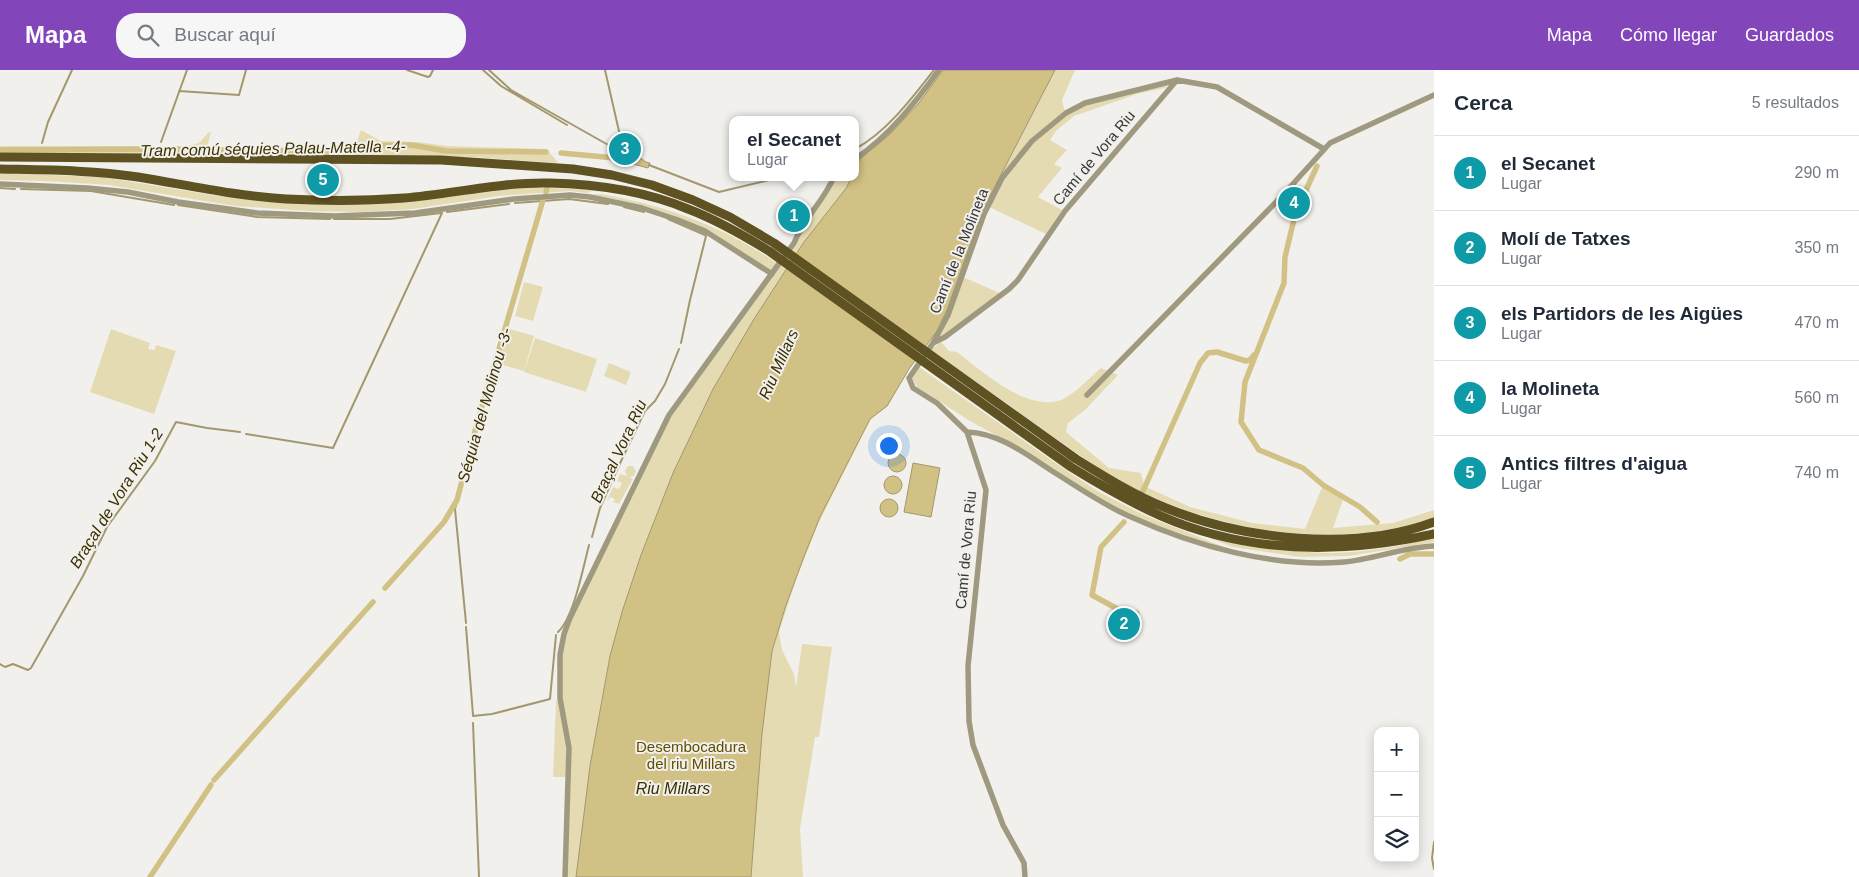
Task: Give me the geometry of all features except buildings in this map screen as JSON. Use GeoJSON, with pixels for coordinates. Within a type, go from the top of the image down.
{"type":"FeatureCollection","features":[{"type":"Feature","properties":{"kind":"main road"},"geometry":{"type":"LineString","coordinates":[[0,157],[441,160],[573,169],[612,175],[652,185],[693,200],[730,217],[941,369],[1070,467],[1123,498],[1163,517],[1206,531],[1279,546],[1319,548],[1361,546],[1434,534]]}},
{"type":"Feature","properties":{"kind":"main road"},"geometry":{"type":"LineString","coordinates":[[0,169],[89,172],[138,177],[239,195],[286,199],[404,198],[522,184],[549,183],[606,188],[647,196],[687,208],[771,247]]}},
{"type":"Feature","properties":{"kind":"main road"},"geometry":{"type":"LineString","coordinates":[[941,369],[1076,459],[1128,491],[1166,508],[1207,522],[1240,530],[1280,536],[1320,538],[1360,537],[1396,532],[1434,522]]}},
{"type":"Feature","properties":{"kind":"street"},"geometry":{"type":"LineString","coordinates":[[859,156],[869,150],[905,114],[939,70]]}},
{"type":"Feature","properties":{"kind":"street","name":"Camí de la Molineta"},"geometry":{"type":"LineString","coordinates":[[933,343],[948,315],[984,214],[1002,178],[1038,136],[1066,113],[1085,103],[1177,80],[1217,87],[1324,149]]}},
{"type":"Feature","properties":{"kind":"street","name":"Camí de Vora Riu"},"geometry":{"type":"LineString","coordinates":[[1025,877],[1024,863],[1003,825],[970,735],[967,702],[968,666],[986,490],[967,432],[937,403],[913,388],[909,378],[933,343],[945,337],[1009,289],[1018,280],[1064,211],[1177,80]]}},
{"type":"Feature","properties":{"kind":"street"},"geometry":{"type":"LineString","coordinates":[[1087,395],[1282,196],[1318,158],[1324,149],[1336,140],[1434,95]]}},
{"type":"Feature","properties":{"kind":"street"},"geometry":{"type":"LineString","coordinates":[[565,877],[569,748],[560,698],[560,655],[564,634],[570,618],[669,415],[794,243],[800,228],[832,181]]}},
{"type":"Feature","properties":{"kind":"street"},"geometry":{"type":"LineString","coordinates":[[0,184],[128,192],[257,213],[334,216],[415,213],[514,199],[552,196],[590,197],[642,208],[705,231],[772,274]]}},
{"type":"Feature","properties":{"kind":"street"},"geometry":{"type":"LineString","coordinates":[[967,432],[996,437],[1025,453],[1089,495],[1128,516],[1195,542],[1230,552],[1295,562],[1344,562],[1434,546]]}},
{"type":"Feature","properties":{"kind":"green space","name":"Riu Millars"},"geometry":{"type":"Polygon","coordinates":[[[942,70],[1075,70],[1062,100],[1065,112],[1002,174],[937,332],[912,364],[888,406],[871,419],[819,522],[797,577],[779,632],[782,650],[794,674],[796,687],[802,644],[832,647],[819,737],[815,737],[800,829],[803,877],[566,877],[569,748],[561,698],[561,655],[565,635],[665,424],[797,243],[803,228],[831,189],[834,181],[859,181],[859,159],[880,143],[913,108],[942,70]]]}},
{"type":"Feature","properties":{"kind":"green space"},"geometry":{"type":"Polygon","coordinates":[[[1170,83],[1165,88],[1137,94],[1074,116],[1056,131],[1050,140],[1067,150],[1054,164],[1062,168],[1038,197],[1062,210],[1046,234],[989,207],[1003,179],[1033,142],[1067,114],[1085,105],[1170,83]]]}},
{"type":"Feature","properties":{"kind":"green space"},"geometry":{"type":"Polygon","coordinates":[[[361,130],[381,141],[417,142],[447,146],[546,149],[557,163],[473,157],[352,156],[361,130]]]}},
{"type":"Feature","properties":{"kind":"green space"},"geometry":{"type":"Polygon","coordinates":[[[211,132],[205,155],[0,154],[0,146],[186,146],[199,143],[211,132]]]}},
{"type":"Feature","properties":{"kind":"green space"},"geometry":{"type":"Polygon","coordinates":[[[0,173],[102,177],[212,195],[305,204],[531,187],[593,190],[588,193],[570,191],[499,196],[413,209],[364,212],[309,211],[235,206],[109,185],[0,180],[0,173]]]}},
{"type":"Feature","properties":{"kind":"green space"},"geometry":{"type":"Polygon","coordinates":[[[601,194],[648,204],[694,219],[737,239],[778,264],[772,273],[679,219],[590,195],[601,194]]]}},
{"type":"Feature","properties":{"kind":"green space"},"geometry":{"type":"Polygon","coordinates":[[[963,277],[1002,294],[935,342],[963,277]]]}},
{"type":"Feature","properties":{"kind":"green space"},"geometry":{"type":"Polygon","coordinates":[[[524,282],[543,287],[533,321],[515,316],[524,282]]]}},
{"type":"Feature","properties":{"kind":"green space"},"geometry":{"type":"Polygon","coordinates":[[[506,328],[534,336],[524,371],[496,363],[506,328]]]}},
{"type":"Feature","properties":{"kind":"green space"},"geometry":{"type":"Polygon","coordinates":[[[111,329],[150,343],[148,349],[155,350],[156,345],[176,351],[154,414],[90,392],[111,329]]]}},
{"type":"Feature","properties":{"kind":"green space"},"geometry":{"type":"Polygon","coordinates":[[[535,338],[597,359],[586,392],[524,372],[535,338]]]}},
{"type":"Feature","properties":{"kind":"green space"},"geometry":{"type":"Polygon","coordinates":[[[941,342],[949,351],[957,352],[1008,389],[1023,397],[1037,401],[1052,402],[1065,398],[1101,368],[1118,375],[1085,410],[1068,423],[1066,432],[1109,468],[1141,473],[1144,486],[1190,507],[1252,523],[1305,529],[1323,485],[1344,497],[1333,528],[1393,523],[1434,510],[1434,518],[1394,528],[1353,534],[1310,534],[1268,530],[1226,522],[1185,510],[1146,494],[1110,475],[1076,453],[930,350],[941,342]]]}},
{"type":"Feature","properties":{"kind":"green space"},"geometry":{"type":"Polygon","coordinates":[[[609,363],[631,372],[626,385],[604,376],[609,363]]]}},
{"type":"Feature","properties":{"kind":"green space"},"geometry":{"type":"Polygon","coordinates":[[[919,367],[1099,492],[1144,515],[1234,551],[1173,532],[1126,513],[1089,492],[917,387],[912,378],[919,367]]]}},
{"type":"Feature","properties":{"kind":"green space"},"geometry":{"type":"Polygon","coordinates":[[[628,466],[633,466],[636,471],[634,476],[629,477],[633,479],[619,504],[613,502],[615,499],[610,497],[607,500],[613,487],[619,489],[622,483],[617,481],[620,474],[627,476],[625,471],[628,466]]]}},
{"type":"Feature","properties":{"kind":"green space"},"geometry":{"type":"Polygon","coordinates":[[[1191,531],[1317,553],[1368,551],[1434,538],[1434,542],[1349,556],[1301,557],[1233,547],[1191,531]]]}},
{"type":"Feature","properties":{"kind":"green space"},"geometry":{"type":"Polygon","coordinates":[[[559,699],[569,749],[568,777],[553,777],[556,701],[559,699]]]}},
{"type":"Feature","properties":{"kind":"water","name":"Riu Millars"},"geometry":{"type":"Polygon","coordinates":[[[943,70],[1055,70],[990,196],[947,310],[937,331],[909,369],[887,406],[870,419],[820,517],[805,554],[786,605],[772,651],[762,734],[751,877],[576,877],[590,766],[610,656],[641,555],[673,473],[713,389],[754,319],[804,242],[847,187],[849,181],[859,181],[860,159],[890,134],[919,103],[943,70]]]}},
{"type":"Feature","properties":{"kind":"water"},"geometry":{"type":"Polygon","coordinates":[[[628,149],[650,163],[648,168],[618,160],[620,156],[624,157],[628,149]]]}},
{"type":"Feature","properties":{"kind":"water"},"geometry":{"type":"Polygon","coordinates":[[[893,454],[901,454],[906,459],[904,470],[893,472],[888,467],[888,459],[893,454]]]}},
{"type":"Feature","properties":{"kind":"water"},"geometry":{"type":"Polygon","coordinates":[[[913,463],[940,468],[931,517],[904,512],[913,463]]]}},
{"type":"Feature","properties":{"kind":"water"},"geometry":{"type":"Polygon","coordinates":[[[889,476],[897,476],[902,481],[900,492],[889,494],[884,489],[884,481],[889,476]]]}},
{"type":"Feature","properties":{"kind":"water"},"geometry":{"type":"Polygon","coordinates":[[[885,499],[893,499],[898,504],[896,515],[885,517],[880,512],[880,504],[885,499]]]}},
{"type":"Feature","properties":{"kind":"waterway"},"geometry":{"type":"LineString","coordinates":[[42,143],[48,122],[72,70]]}},
{"type":"Feature","properties":{"kind":"waterway"},"geometry":{"type":"LineString","coordinates":[[161,142],[187,70]]}},
{"type":"Feature","properties":{"kind":"waterway"},"geometry":{"type":"LineString","coordinates":[[179,91],[239,95],[246,70]]}},
{"type":"Feature","properties":{"kind":"waterway"},"geometry":{"type":"LineString","coordinates":[[407,70],[428,77],[433,70]]}},
{"type":"Feature","properties":{"kind":"waterway"},"geometry":{"type":"LineString","coordinates":[[483,70],[501,86],[567,125]]}},
{"type":"Feature","properties":{"kind":"waterway"},"geometry":{"type":"LineString","coordinates":[[489,70],[511,90],[626,155]]}},
{"type":"Feature","properties":{"kind":"waterway"},"geometry":{"type":"LineString","coordinates":[[605,70],[624,153]]}},
{"type":"Feature","properties":{"kind":"waterway"},"geometry":{"type":"LineString","coordinates":[[859,146],[888,124],[908,103],[934,70]]}},
{"type":"Feature","properties":{"kind":"waterway","name":"Tram comú séquies Palau-Matella -4-"},"geometry":{"type":"LineString","coordinates":[[0,150],[329,151],[353,146],[411,145],[446,151],[546,152]]}},
{"type":"Feature","properties":{"kind":"waterway"},"geometry":{"type":"LineString","coordinates":[[561,153],[626,159]]}},
{"type":"Feature","properties":{"kind":"waterway"},"geometry":{"type":"LineString","coordinates":[[649,165],[719,192],[765,181]]}},
{"type":"Feature","properties":{"kind":"waterway"},"geometry":{"type":"LineString","coordinates":[[1302,199],[1317,166]]}},
{"type":"Feature","properties":{"kind":"waterway"},"geometry":{"type":"LineString","coordinates":[[0,188],[15,189]]}},
{"type":"Feature","properties":{"kind":"waterway","name":"Séquia del Molinou -3-"},"geometry":{"type":"LineString","coordinates":[[546,192],[547,188]]}},
{"type":"Feature","properties":{"kind":"waterway"},"geometry":{"type":"LineString","coordinates":[[21,189],[91,191],[174,205]]}},
{"type":"Feature","properties":{"kind":"waterway","name":"Braçal de Vora Riu 1-2"},"geometry":{"type":"LineString","coordinates":[[515,203],[569,199],[608,204]]}},
{"type":"Feature","properties":{"kind":"waterway","name":"Séquia del Molinou -3-"},"geometry":{"type":"LineString","coordinates":[[385,588],[444,522],[457,500],[478,420],[543,200]]}},
{"type":"Feature","properties":{"kind":"waterway","name":"Braçal de Vora Riu 1-2"},"geometry":{"type":"LineString","coordinates":[[447,212],[509,204]]}},
{"type":"Feature","properties":{"kind":"waterway"},"geometry":{"type":"LineString","coordinates":[[1300,204],[1295,215],[1285,257],[1284,283],[1245,382],[1241,422],[1259,450],[1303,468],[1323,485],[1360,507],[1377,522]]}},
{"type":"Feature","properties":{"kind":"waterway"},"geometry":{"type":"LineString","coordinates":[[178,205],[257,217],[330,219]]}},
{"type":"Feature","properties":{"kind":"waterway","name":"Braçal de Vora Riu 1-2"},"geometry":{"type":"LineString","coordinates":[[624,207],[644,212]]}},
{"type":"Feature","properties":{"kind":"waterway"},"geometry":{"type":"LineString","coordinates":[[334,219],[390,219],[441,213]]}},
{"type":"Feature","properties":{"kind":"waterway","name":"Braçal de Vora Riu 1-2"},"geometry":{"type":"LineString","coordinates":[[246,434],[333,448],[442,213]]}},
{"type":"Feature","properties":{"kind":"waterway","name":"Braçal de Vora Riu 1-2"},"geometry":{"type":"LineString","coordinates":[[668,219],[705,235]]}},
{"type":"Feature","properties":{"kind":"waterway","name":"Braçal Vora Riu"},"geometry":{"type":"LineString","coordinates":[[681,343],[706,236]]}},
{"type":"Feature","properties":{"kind":"waterway","name":"Braçal Vora Riu"},"geometry":{"type":"LineString","coordinates":[[592,537],[600,508],[622,459],[645,411],[655,401],[665,384],[679,349]]}},
{"type":"Feature","properties":{"kind":"waterway"},"geometry":{"type":"LineString","coordinates":[[1143,491],[1200,363],[1208,353],[1217,352],[1246,361],[1250,360],[1254,355]]}},
{"type":"Feature","properties":{"kind":"waterway","name":"Braçal de Vora Riu 1-2"},"geometry":{"type":"LineString","coordinates":[[0,664],[5,667],[13,664],[28,670],[31,668],[83,576],[107,527],[155,461],[176,422],[240,432]]}},
{"type":"Feature","properties":{"kind":"waterway"},"geometry":{"type":"LineString","coordinates":[[457,500],[455,509],[466,623]]}},
{"type":"Feature","properties":{"kind":"waterway"},"geometry":{"type":"LineString","coordinates":[[1124,522],[1101,547],[1092,595],[1123,612],[1137,613]]}},
{"type":"Feature","properties":{"kind":"waterway","name":"Braçal Vora Riu"},"geometry":{"type":"LineString","coordinates":[[558,632],[564,625],[573,604],[589,545]]}},
{"type":"Feature","properties":{"kind":"waterway"},"geometry":{"type":"LineString","coordinates":[[1400,559],[1410,554],[1434,554]]}},
{"type":"Feature","properties":{"kind":"waterway","name":"Séquia del Molinou -3-"},"geometry":{"type":"LineString","coordinates":[[214,780],[373,602]]}},
{"type":"Feature","properties":{"kind":"waterway"},"geometry":{"type":"LineString","coordinates":[[466,627],[473,715]]}},
{"type":"Feature","properties":{"kind":"waterway","name":"Braçal Vora Riu"},"geometry":{"type":"LineString","coordinates":[[473,716],[492,714],[550,699],[556,635]]}},
{"type":"Feature","properties":{"kind":"waterway"},"geometry":{"type":"LineString","coordinates":[[473,723],[479,877]]}},
{"type":"Feature","properties":{"kind":"waterway","name":"Séquia del Molinou -3-"},"geometry":{"type":"LineString","coordinates":[[150,877],[211,785]]}},
{"type":"Feature","properties":{"kind":"waterway"},"geometry":{"type":"LineString","coordinates":[[1434,842],[1432,858],[1434,869]]}},
{"type":"Feature","properties":{"kind":"place","name":"els Partidors de les Aigües"},"geometry":{"type":"Point","coordinates":[625,149]}},
{"type":"Feature","properties":{"kind":"place","name":"Antics filtres d'aigua"},"geometry":{"type":"Point","coordinates":[323,180]}},
{"type":"Feature","properties":{"kind":"place","name":"la Molineta"},"geometry":{"type":"Point","coordinates":[1294,203]}},
{"type":"Feature","properties":{"kind":"place","name":"el Secanet"},"geometry":{"type":"Point","coordinates":[794,216]}},
{"type":"Feature","properties":{"kind":"place","name":"Molí de Tatxes"},"geometry":{"type":"Point","coordinates":[1124,624]}},
{"type":"Feature","properties":{"kind":"park label","name":"Desembocadura del riu Millars"},"geometry":{"type":"Point","coordinates":[691,756]}}]}
